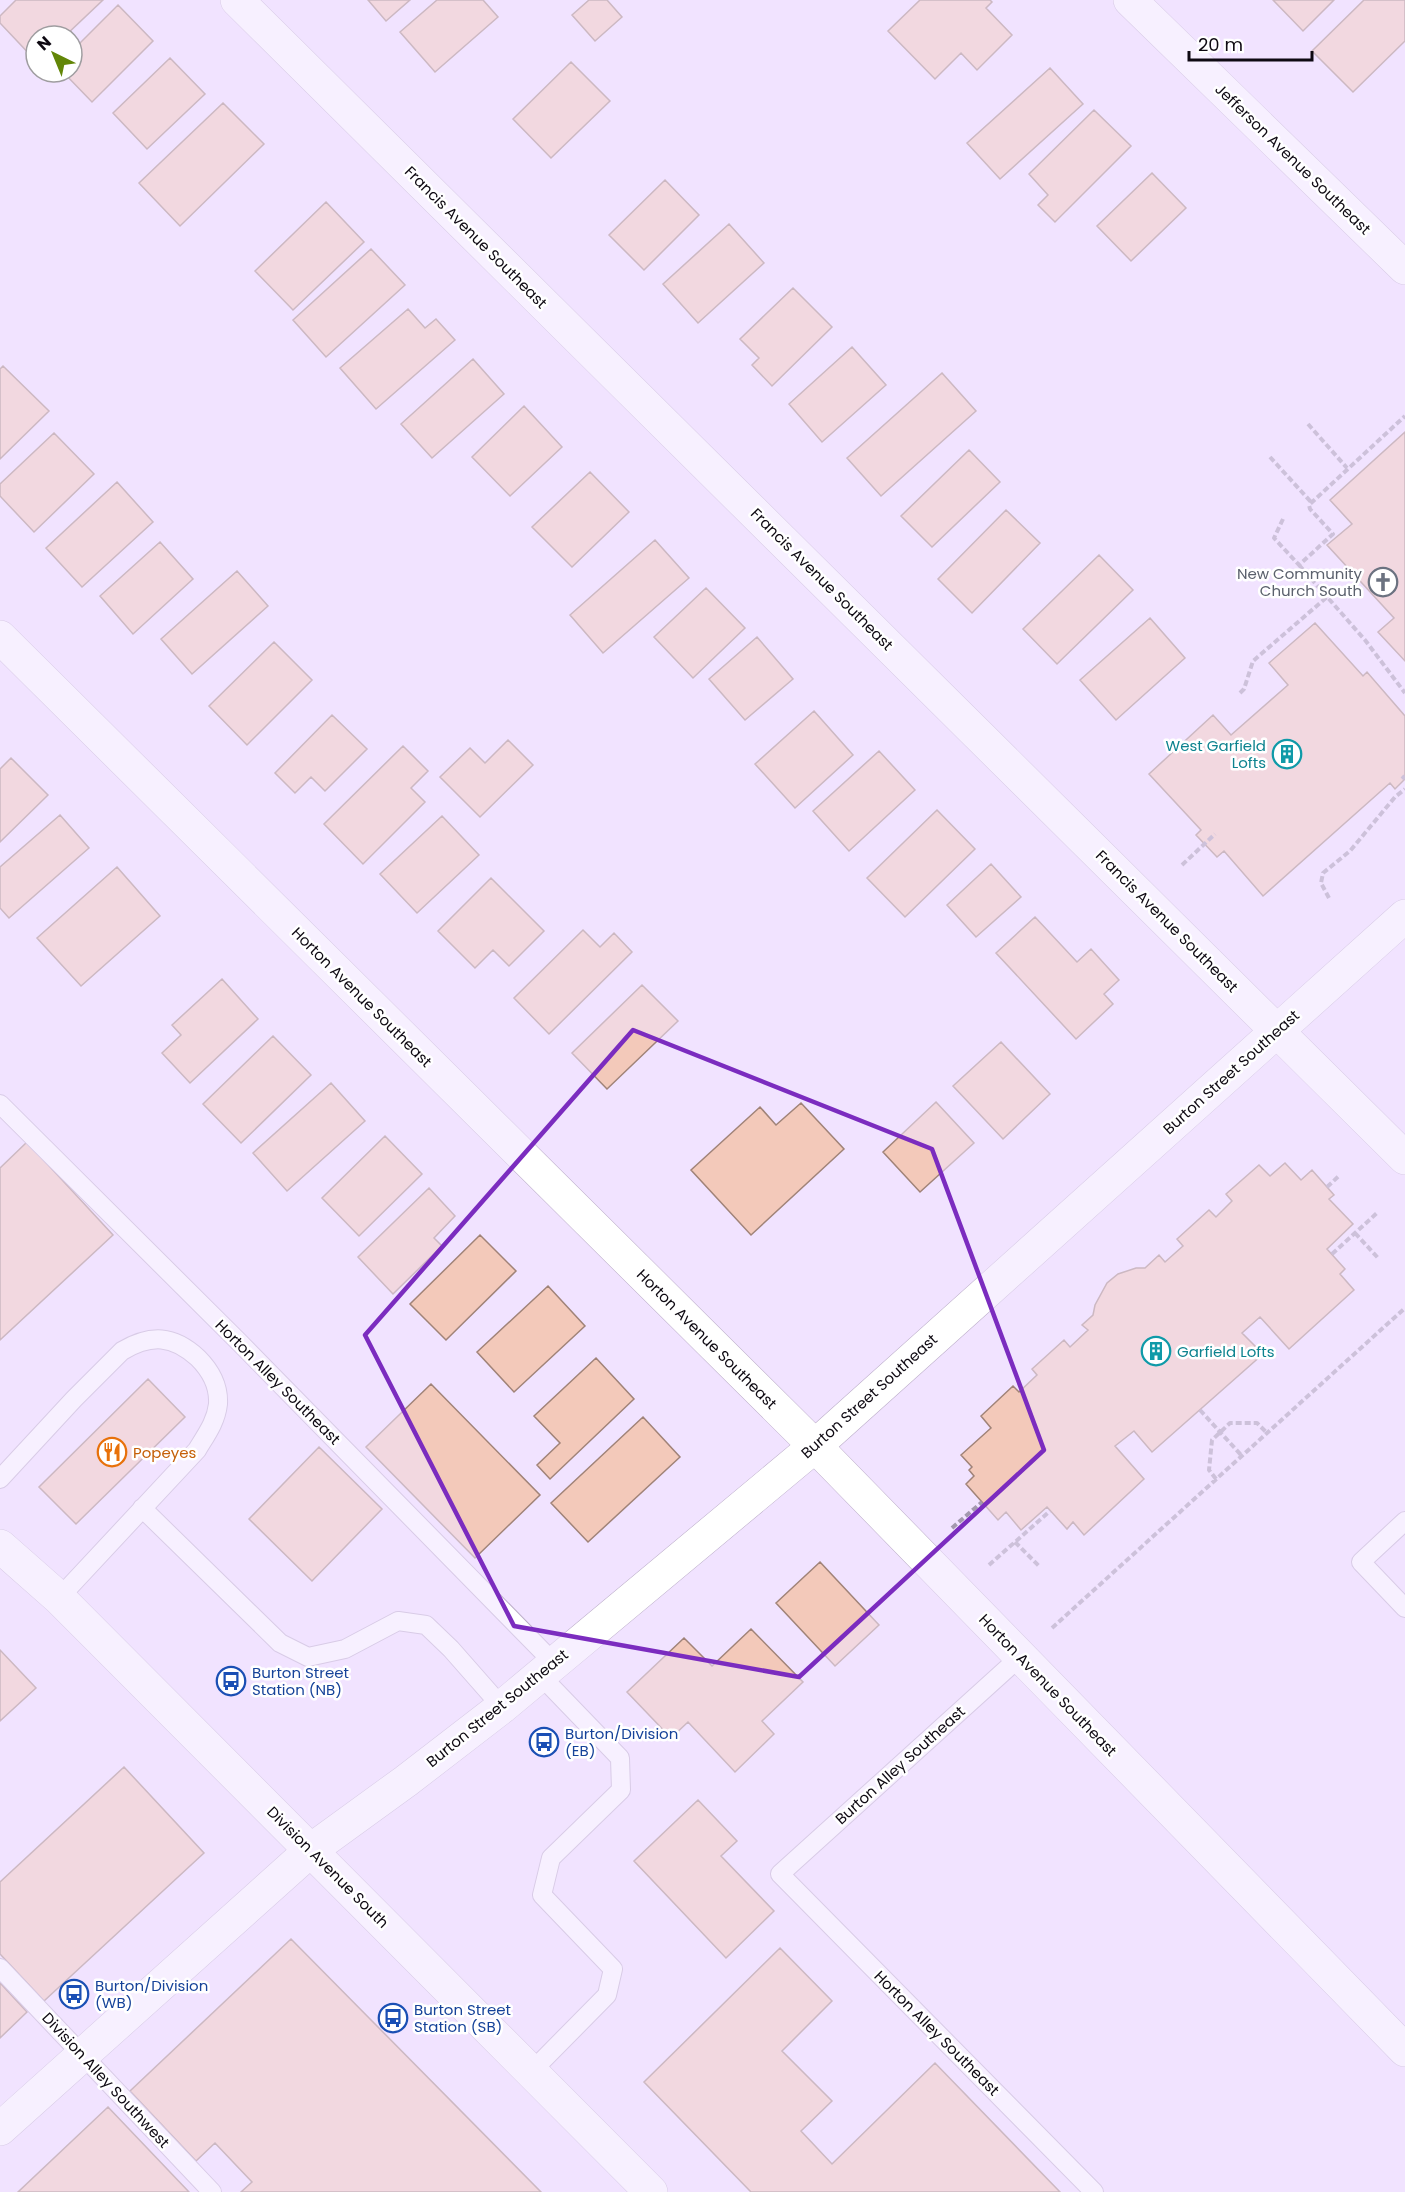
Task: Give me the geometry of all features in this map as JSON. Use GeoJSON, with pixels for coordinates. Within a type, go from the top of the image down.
{"type":"FeatureCollection","features":[{"type":"Feature","properties":{"kind":"street","name":"Francis Avenue Southeast"},"geometry":{"type":"LineString","coordinates":[[237,0],[1405,1158]]}},
{"type":"Feature","properties":{"kind":"street","name":"Jefferson Avenue Southeast"},"geometry":{"type":"LineString","coordinates":[[1130,0],[1405,268]]}},
{"type":"Feature","properties":{"kind":"street","name":"Horton Avenue Southeast"},"geometry":{"type":"LineString","coordinates":[[0,637],[815,1446],[1405,2050]]}},
{"type":"Feature","properties":{"kind":"street","name":"Burton Street Southeast"},"geometry":{"type":"LineString","coordinates":[[0,2129],[311,1850],[502,1707],[815,1446],[1405,916]]}},
{"type":"Feature","properties":{"kind":"street","name":"Division Avenue South"},"geometry":{"type":"LineString","coordinates":[[3,1556],[59,1598],[651,2192]]}},
{"type":"Feature","properties":{"kind":"lane","name":"Horton Alley Southeast"},"geometry":{"type":"LineString","coordinates":[[0,1104],[231,1334],[547,1669],[620,1758],[621,1790],[551,1858],[542,1895],[613,1969],[608,1995],[531,2072]]}},
{"type":"Feature","properties":{"kind":"lane"},"geometry":{"type":"LineString","coordinates":[[0,1479],[122,1351],[141,1341],[168,1340],[179,1343],[189,1350],[208,1369],[217,1392],[218,1404],[211,1427],[196,1450],[59,1598]]}},
{"type":"Feature","properties":{"kind":"lane"},"geometry":{"type":"LineString","coordinates":[[142,1508],[280,1643],[308,1657],[345,1649],[398,1621],[426,1625],[451,1649],[502,1707]]}},
{"type":"Feature","properties":{"kind":"lane"},"geometry":{"type":"LineString","coordinates":[[1405,1521],[1361,1562],[1405,1608]]}},
{"type":"Feature","properties":{"kind":"lane","name":"Burton Alley Southeast"},"geometry":{"type":"LineString","coordinates":[[780,1874],[1021,1656]]}},
{"type":"Feature","properties":{"kind":"lane","name":"Horton Alley Southeast"},"geometry":{"type":"LineString","coordinates":[[780,1874],[1094,2192]]}},
{"type":"Feature","properties":{"kind":"lane","name":"Division Alley Southwest"},"geometry":{"type":"LineString","coordinates":[[0,1968],[213,2192]]}},
{"type":"Feature","properties":{"kind":"path"},"geometry":{"type":"LineString","coordinates":[[1299,566],[1333,534],[1310,509],[1311,502],[1405,416]]}},
{"type":"Feature","properties":{"kind":"path"},"geometry":{"type":"LineString","coordinates":[[1308,424],[1347,468]]}},
{"type":"Feature","properties":{"kind":"path"},"geometry":{"type":"LineString","coordinates":[[1270,457],[1311,502]]}},
{"type":"Feature","properties":{"kind":"path"},"geometry":{"type":"LineString","coordinates":[[1283,519],[1274,538],[1365,640],[1405,693]]}},
{"type":"Feature","properties":{"kind":"path"},"geometry":{"type":"LineString","coordinates":[[1240,693],[1244,688],[1253,661],[1327,597]]}},
{"type":"Feature","properties":{"kind":"path"},"geometry":{"type":"LineString","coordinates":[[1329,898],[1321,883],[1323,873],[1350,850],[1395,797],[1405,789]]}},
{"type":"Feature","properties":{"kind":"path"},"geometry":{"type":"LineString","coordinates":[[1182,865],[1215,834]]}},
{"type":"Feature","properties":{"kind":"path"},"geometry":{"type":"LineString","coordinates":[[1327,1187],[1340,1175]]}},
{"type":"Feature","properties":{"kind":"path"},"geometry":{"type":"LineString","coordinates":[[1332,1254],[1377,1213]]}},
{"type":"Feature","properties":{"kind":"path"},"geometry":{"type":"LineString","coordinates":[[1355,1233],[1379,1259]]}},
{"type":"Feature","properties":{"kind":"path"},"geometry":{"type":"LineString","coordinates":[[1052,1628],[1405,1308]]}},
{"type":"Feature","properties":{"kind":"path"},"geometry":{"type":"LineString","coordinates":[[1200,1410],[1242,1456]]}},
{"type":"Feature","properties":{"kind":"path"},"geometry":{"type":"LineString","coordinates":[[1216,1479],[1209,1470],[1212,1440],[1220,1432],[1230,1423],[1257,1423],[1267,1433]]}},
{"type":"Feature","properties":{"kind":"path"},"geometry":{"type":"LineString","coordinates":[[952,1528],[982,1502]]}},
{"type":"Feature","properties":{"kind":"path"},"geometry":{"type":"LineString","coordinates":[[989,1565],[1050,1511]]}},
{"type":"Feature","properties":{"kind":"path"},"geometry":{"type":"LineString","coordinates":[[1016,1542],[1040,1567]]}},
{"type":"Feature","properties":{"kind":"highlighted area"},"geometry":{"type":"Polygon","coordinates":[[[633,1030],[932,1149],[1044,1450],[799,1677],[514,1626],[365,1335],[633,1030]]]}},
{"type":"Feature","properties":{"kind":"building"},"geometry":{"type":"Polygon","coordinates":[[[16,0],[103,0],[78,24],[24,24],[24,48],[0,23],[0,16],[16,0]]]}},
{"type":"Feature","properties":{"kind":"building"},"geometry":{"type":"Polygon","coordinates":[[[368,0],[410,0],[386,21],[368,0]]]}},
{"type":"Feature","properties":{"kind":"building"},"geometry":{"type":"Polygon","coordinates":[[[437,0],[483,0],[498,17],[435,72],[400,32],[437,0]]]}},
{"type":"Feature","properties":{"kind":"building"},"geometry":{"type":"Polygon","coordinates":[[[589,0],[607,0],[622,17],[595,41],[572,15],[589,0]]]}},
{"type":"Feature","properties":{"kind":"building"},"geometry":{"type":"Polygon","coordinates":[[[920,0],[990,0],[992,2],[986,8],[1012,35],[977,70],[961,53],[935,79],[888,31],[920,0]]]}},
{"type":"Feature","properties":{"kind":"building"},"geometry":{"type":"Polygon","coordinates":[[[1273,0],[1334,0],[1303,31],[1273,0]]]}},
{"type":"Feature","properties":{"kind":"building"},"geometry":{"type":"Polygon","coordinates":[[[1364,0],[1405,0],[1405,41],[1353,92],[1312,51],[1364,0]]]}},
{"type":"Feature","properties":{"kind":"building"},"geometry":{"type":"Polygon","coordinates":[[[118,5],[153,41],[92,102],[75,84],[84,84],[84,39],[118,5]]]}},
{"type":"Feature","properties":{"kind":"building"},"geometry":{"type":"Polygon","coordinates":[[[170,58],[205,94],[147,149],[113,113],[170,58]]]}},
{"type":"Feature","properties":{"kind":"building"},"geometry":{"type":"Polygon","coordinates":[[[571,62],[610,101],[551,158],[513,119],[571,62]]]}},
{"type":"Feature","properties":{"kind":"building"},"geometry":{"type":"Polygon","coordinates":[[[1050,68],[1083,104],[1000,179],[967,143],[1050,68]]]}},
{"type":"Feature","properties":{"kind":"building"},"geometry":{"type":"Polygon","coordinates":[[[223,103],[264,144],[180,226],[139,183],[223,103]]]}},
{"type":"Feature","properties":{"kind":"building"},"geometry":{"type":"Polygon","coordinates":[[[1094,110],[1131,146],[1055,222],[1038,205],[1048,195],[1029,174],[1094,110]]]}},
{"type":"Feature","properties":{"kind":"building"},"geometry":{"type":"Polygon","coordinates":[[[1152,173],[1186,208],[1131,261],[1097,226],[1152,173]]]}},
{"type":"Feature","properties":{"kind":"building"},"geometry":{"type":"Polygon","coordinates":[[[665,180],[699,215],[644,270],[609,235],[665,180]]]}},
{"type":"Feature","properties":{"kind":"building"},"geometry":{"type":"Polygon","coordinates":[[[326,202],[364,242],[293,310],[255,271],[326,202]]]}},
{"type":"Feature","properties":{"kind":"building"},"geometry":{"type":"Polygon","coordinates":[[[729,224],[764,263],[698,323],[663,284],[729,224]]]}},
{"type":"Feature","properties":{"kind":"building"},"geometry":{"type":"Polygon","coordinates":[[[371,249],[405,285],[326,357],[293,320],[371,249]]]}},
{"type":"Feature","properties":{"kind":"building"},"geometry":{"type":"Polygon","coordinates":[[[793,288],[832,327],[772,386],[752,365],[759,358],[740,339],[793,288]]]}},
{"type":"Feature","properties":{"kind":"building"},"geometry":{"type":"Polygon","coordinates":[[[408,309],[425,328],[436,319],[455,340],[376,409],[340,368],[408,309]]]}},
{"type":"Feature","properties":{"kind":"building"},"geometry":{"type":"Polygon","coordinates":[[[852,347],[886,385],[822,442],[789,404],[852,347]]]}},
{"type":"Feature","properties":{"kind":"building"},"geometry":{"type":"Polygon","coordinates":[[[473,359],[504,394],[432,458],[401,424],[473,359]]]}},
{"type":"Feature","properties":{"kind":"building"},"geometry":{"type":"Polygon","coordinates":[[[3,366],[49,411],[0,459],[0,369],[3,366]]]}},
{"type":"Feature","properties":{"kind":"building"},"geometry":{"type":"Polygon","coordinates":[[[942,373],[976,411],[881,496],[847,458],[942,373]]]}},
{"type":"Feature","properties":{"kind":"building"},"geometry":{"type":"Polygon","coordinates":[[[524,406],[562,447],[510,496],[472,457],[524,406]]]}},
{"type":"Feature","properties":{"kind":"building","name":"New Community Church South"},"geometry":{"type":"Polygon","coordinates":[[[1405,432],[1405,661],[1378,632],[1394,618],[1327,545],[1352,524],[1330,500],[1405,432]]]}},
{"type":"Feature","properties":{"kind":"building"},"geometry":{"type":"Polygon","coordinates":[[[54,433],[94,474],[34,532],[0,496],[0,484],[54,433]]]}},
{"type":"Feature","properties":{"kind":"building"},"geometry":{"type":"Polygon","coordinates":[[[969,450],[1000,482],[932,547],[901,516],[969,450]]]}},
{"type":"Feature","properties":{"kind":"building"},"geometry":{"type":"Polygon","coordinates":[[[590,472],[629,512],[572,567],[532,527],[590,472]]]}},
{"type":"Feature","properties":{"kind":"building"},"geometry":{"type":"Polygon","coordinates":[[[117,482],[153,522],[82,587],[46,548],[117,482]]]}},
{"type":"Feature","properties":{"kind":"building"},"geometry":{"type":"Polygon","coordinates":[[[1006,510],[1040,543],[972,613],[938,579],[1006,510]]]}},
{"type":"Feature","properties":{"kind":"building"},"geometry":{"type":"Polygon","coordinates":[[[655,540],[689,578],[603,653],[570,615],[655,540]]]}},
{"type":"Feature","properties":{"kind":"building"},"geometry":{"type":"Polygon","coordinates":[[[160,542],[193,579],[133,634],[100,596],[160,542]]]}},
{"type":"Feature","properties":{"kind":"building"},"geometry":{"type":"Polygon","coordinates":[[[1099,555],[1133,590],[1057,664],[1023,629],[1099,555]]]}},
{"type":"Feature","properties":{"kind":"building"},"geometry":{"type":"Polygon","coordinates":[[[237,571],[268,606],[192,674],[161,639],[237,571]]]}},
{"type":"Feature","properties":{"kind":"building"},"geometry":{"type":"Polygon","coordinates":[[[706,588],[745,628],[693,678],[654,637],[706,588]]]}},
{"type":"Feature","properties":{"kind":"building"},"geometry":{"type":"Polygon","coordinates":[[[1150,618],[1185,658],[1116,720],[1080,680],[1150,618]]]}},
{"type":"Feature","properties":{"kind":"building","name":"West Garfield Lofts"},"geometry":{"type":"Polygon","coordinates":[[[1315,623],[1363,676],[1367,672],[1405,716],[1405,779],[1395,789],[1390,783],[1263,896],[1224,851],[1217,857],[1196,835],[1201,830],[1149,774],[1213,715],[1231,735],[1288,685],[1269,663],[1315,623]]]}},
{"type":"Feature","properties":{"kind":"building"},"geometry":{"type":"Polygon","coordinates":[[[757,637],[793,679],[745,720],[709,679],[757,637]]]}},
{"type":"Feature","properties":{"kind":"building"},"geometry":{"type":"Polygon","coordinates":[[[274,642],[312,680],[247,745],[209,706],[274,642]]]}},
{"type":"Feature","properties":{"kind":"building"},"geometry":{"type":"Polygon","coordinates":[[[814,711],[853,755],[795,808],[755,764],[814,711]]]}},
{"type":"Feature","properties":{"kind":"building"},"geometry":{"type":"Polygon","coordinates":[[[332,715],[367,749],[325,791],[311,777],[295,793],[275,773],[332,715]]]}},
{"type":"Feature","properties":{"kind":"building"},"geometry":{"type":"Polygon","coordinates":[[[508,740],[533,765],[480,817],[440,777],[470,748],[485,763],[508,740]]]}},
{"type":"Feature","properties":{"kind":"building"},"geometry":{"type":"Polygon","coordinates":[[[403,746],[428,771],[411,788],[425,802],[363,864],[324,824],[403,746]]]}},
{"type":"Feature","properties":{"kind":"building"},"geometry":{"type":"Polygon","coordinates":[[[879,751],[915,790],[849,851],[813,811],[879,751]]]}},
{"type":"Feature","properties":{"kind":"building"},"geometry":{"type":"Polygon","coordinates":[[[11,758],[48,795],[0,842],[0,769],[11,758]]]}},
{"type":"Feature","properties":{"kind":"building"},"geometry":{"type":"Polygon","coordinates":[[[937,810],[975,849],[905,917],[867,878],[937,810]]]}},
{"type":"Feature","properties":{"kind":"building"},"geometry":{"type":"Polygon","coordinates":[[[60,815],[89,848],[9,918],[0,908],[0,867],[60,815]]]}},
{"type":"Feature","properties":{"kind":"building"},"geometry":{"type":"Polygon","coordinates":[[[442,816],[479,855],[417,913],[380,874],[442,816]]]}},
{"type":"Feature","properties":{"kind":"building"},"geometry":{"type":"Polygon","coordinates":[[[991,864],[1021,897],[976,937],[947,905],[991,864]]]}},
{"type":"Feature","properties":{"kind":"building"},"geometry":{"type":"Polygon","coordinates":[[[117,867],[160,916],[81,986],[37,938],[117,867]]]}},
{"type":"Feature","properties":{"kind":"building"},"geometry":{"type":"Polygon","coordinates":[[[491,878],[544,931],[509,966],[493,950],[475,968],[438,931],[491,878]]]}},
{"type":"Feature","properties":{"kind":"building"},"geometry":{"type":"Polygon","coordinates":[[[1035,917],[1077,962],[1091,949],[1119,980],[1104,994],[1113,1004],[1076,1039],[996,953],[1035,917]]]}},
{"type":"Feature","properties":{"kind":"building"},"geometry":{"type":"Polygon","coordinates":[[[583,930],[600,947],[614,933],[632,952],[549,1034],[514,998],[583,930]]]}},
{"type":"Feature","properties":{"kind":"building"},"geometry":{"type":"Polygon","coordinates":[[[222,979],[258,1019],[190,1083],[162,1053],[181,1035],[172,1025],[222,979]]]}},
{"type":"Feature","properties":{"kind":"building"},"geometry":{"type":"Polygon","coordinates":[[[642,985],[678,1021],[607,1089],[572,1053],[642,985]]]}},
{"type":"Feature","properties":{"kind":"building"},"geometry":{"type":"Polygon","coordinates":[[[273,1036],[311,1075],[241,1143],[203,1104],[273,1036]]]}},
{"type":"Feature","properties":{"kind":"building"},"geometry":{"type":"Polygon","coordinates":[[[1001,1042],[1050,1094],[1003,1139],[953,1086],[1001,1042]]]}},
{"type":"Feature","properties":{"kind":"building"},"geometry":{"type":"Polygon","coordinates":[[[331,1083],[365,1121],[287,1191],[253,1153],[331,1083]]]}},
{"type":"Feature","properties":{"kind":"building"},"geometry":{"type":"Polygon","coordinates":[[[936,1102],[974,1143],[920,1192],[883,1152],[936,1102]]]}},
{"type":"Feature","properties":{"kind":"building"},"geometry":{"type":"Polygon","coordinates":[[[801,1103],[844,1149],[751,1235],[691,1170],[760,1107],[776,1125],[801,1103]]]}},
{"type":"Feature","properties":{"kind":"building"},"geometry":{"type":"Polygon","coordinates":[[[385,1136],[422,1174],[359,1236],[322,1198],[385,1136]]]}},
{"type":"Feature","properties":{"kind":"building"},"geometry":{"type":"Polygon","coordinates":[[[27,1142],[113,1235],[0,1340],[0,1168],[27,1142]]]}},
{"type":"Feature","properties":{"kind":"building","name":"Garfield Lofts"},"geometry":{"type":"Polygon","coordinates":[[[1285,1163],[1301,1180],[1312,1170],[1334,1195],[1329,1199],[1353,1224],[1327,1249],[1345,1269],[1340,1274],[1354,1290],[1289,1349],[1260,1317],[1242,1333],[1263,1354],[1152,1452],[1134,1431],[1115,1446],[1144,1479],[1084,1535],[1073,1522],[1067,1529],[1047,1507],[1021,1530],[1006,1512],[998,1520],[966,1484],[974,1476],[969,1470],[972,1467],[961,1455],[991,1428],[981,1416],[1013,1386],[1019,1392],[1037,1375],[1032,1369],[1064,1340],[1070,1347],[1088,1330],[1082,1325],[1093,1315],[1095,1305],[1107,1283],[1118,1274],[1136,1268],[1145,1268],[1159,1255],[1165,1262],[1183,1246],[1177,1239],[1209,1210],[1216,1217],[1232,1201],[1226,1194],[1259,1165],[1270,1176],[1285,1163]]]}},
{"type":"Feature","properties":{"kind":"building"},"geometry":{"type":"Polygon","coordinates":[[[429,1188],[455,1216],[434,1238],[442,1246],[393,1294],[358,1257],[429,1188]]]}},
{"type":"Feature","properties":{"kind":"building"},"geometry":{"type":"Polygon","coordinates":[[[480,1235],[516,1271],[446,1340],[410,1304],[480,1235]]]}},
{"type":"Feature","properties":{"kind":"building"},"geometry":{"type":"Polygon","coordinates":[[[548,1286],[585,1326],[514,1392],[477,1352],[548,1286]]]}},
{"type":"Feature","properties":{"kind":"building"},"geometry":{"type":"Polygon","coordinates":[[[596,1358],[634,1399],[550,1479],[537,1465],[560,1443],[534,1416],[596,1358]]]}},
{"type":"Feature","properties":{"kind":"building","name":"Popeyes"},"geometry":{"type":"Polygon","coordinates":[[[148,1379],[185,1417],[76,1524],[39,1487],[148,1379]]]}},
{"type":"Feature","properties":{"kind":"building"},"geometry":{"type":"Polygon","coordinates":[[[431,1384],[540,1495],[475,1558],[366,1447],[431,1384]]]}},
{"type":"Feature","properties":{"kind":"building"},"geometry":{"type":"Polygon","coordinates":[[[643,1417],[680,1457],[588,1542],[551,1503],[643,1417]]]}},
{"type":"Feature","properties":{"kind":"building"},"geometry":{"type":"Polygon","coordinates":[[[319,1447],[382,1509],[312,1581],[249,1519],[319,1447]]]}},
{"type":"Feature","properties":{"kind":"building"},"geometry":{"type":"Polygon","coordinates":[[[820,1562],[879,1625],[835,1666],[776,1603],[820,1562]]]}},
{"type":"Feature","properties":{"kind":"building"},"geometry":{"type":"Polygon","coordinates":[[[751,1629],[803,1682],[762,1721],[774,1734],[735,1772],[688,1722],[671,1738],[627,1692],[684,1638],[712,1666],[751,1629]]]}},
{"type":"Feature","properties":{"kind":"building"},"geometry":{"type":"Polygon","coordinates":[[[0,1650],[36,1688],[0,1721],[0,1650]]]}},
{"type":"Feature","properties":{"kind":"building"},"geometry":{"type":"Polygon","coordinates":[[[124,1767],[204,1853],[44,2001],[0,1954],[0,1882],[124,1767]]]}},
{"type":"Feature","properties":{"kind":"building"},"geometry":{"type":"Polygon","coordinates":[[[698,1800],[737,1841],[721,1856],[774,1911],[726,1958],[634,1861],[698,1800]]]}},
{"type":"Feature","properties":{"kind":"building"},"geometry":{"type":"Polygon","coordinates":[[[291,1939],[541,2192],[241,2192],[252,2182],[215,2143],[196,2161],[130,2091],[291,1939]]]}},
{"type":"Feature","properties":{"kind":"building"},"geometry":{"type":"Polygon","coordinates":[[[780,1948],[832,2001],[782,2051],[832,2101],[801,2131],[832,2164],[935,2063],[1060,2192],[751,2192],[644,2082],[780,1948]]]}},
{"type":"Feature","properties":{"kind":"building"},"geometry":{"type":"Polygon","coordinates":[[[0,1983],[27,2012],[0,2038],[0,1983]]]}},
{"type":"Feature","properties":{"kind":"building"},"geometry":{"type":"Polygon","coordinates":[[[108,2107],[189,2192],[18,2192],[108,2107]]]}},
{"type":"Feature","properties":{"kind":"place","name":"New Community Church South"},"geometry":{"type":"Point","coordinates":[1383,582]}},
{"type":"Feature","properties":{"kind":"place","name":"West Garfield Lofts"},"geometry":{"type":"Point","coordinates":[1287,754]}},
{"type":"Feature","properties":{"kind":"place","name":"Garfield Lofts"},"geometry":{"type":"Point","coordinates":[1156,1351]}},
{"type":"Feature","properties":{"kind":"place","name":"Popeyes"},"geometry":{"type":"Point","coordinates":[112,1452]}},
{"type":"Feature","properties":{"kind":"place","name":"Burton Street Station (NB)"},"geometry":{"type":"Point","coordinates":[231,1681]}},
{"type":"Feature","properties":{"kind":"place","name":"Burton/Division (EB)"},"geometry":{"type":"Point","coordinates":[544,1742]}},
{"type":"Feature","properties":{"kind":"place","name":"Burton/Division (WB)"},"geometry":{"type":"Point","coordinates":[74,1994]}},
{"type":"Feature","properties":{"kind":"place","name":"Burton Street Station (SB)"},"geometry":{"type":"Point","coordinates":[393,2018]}}]}
